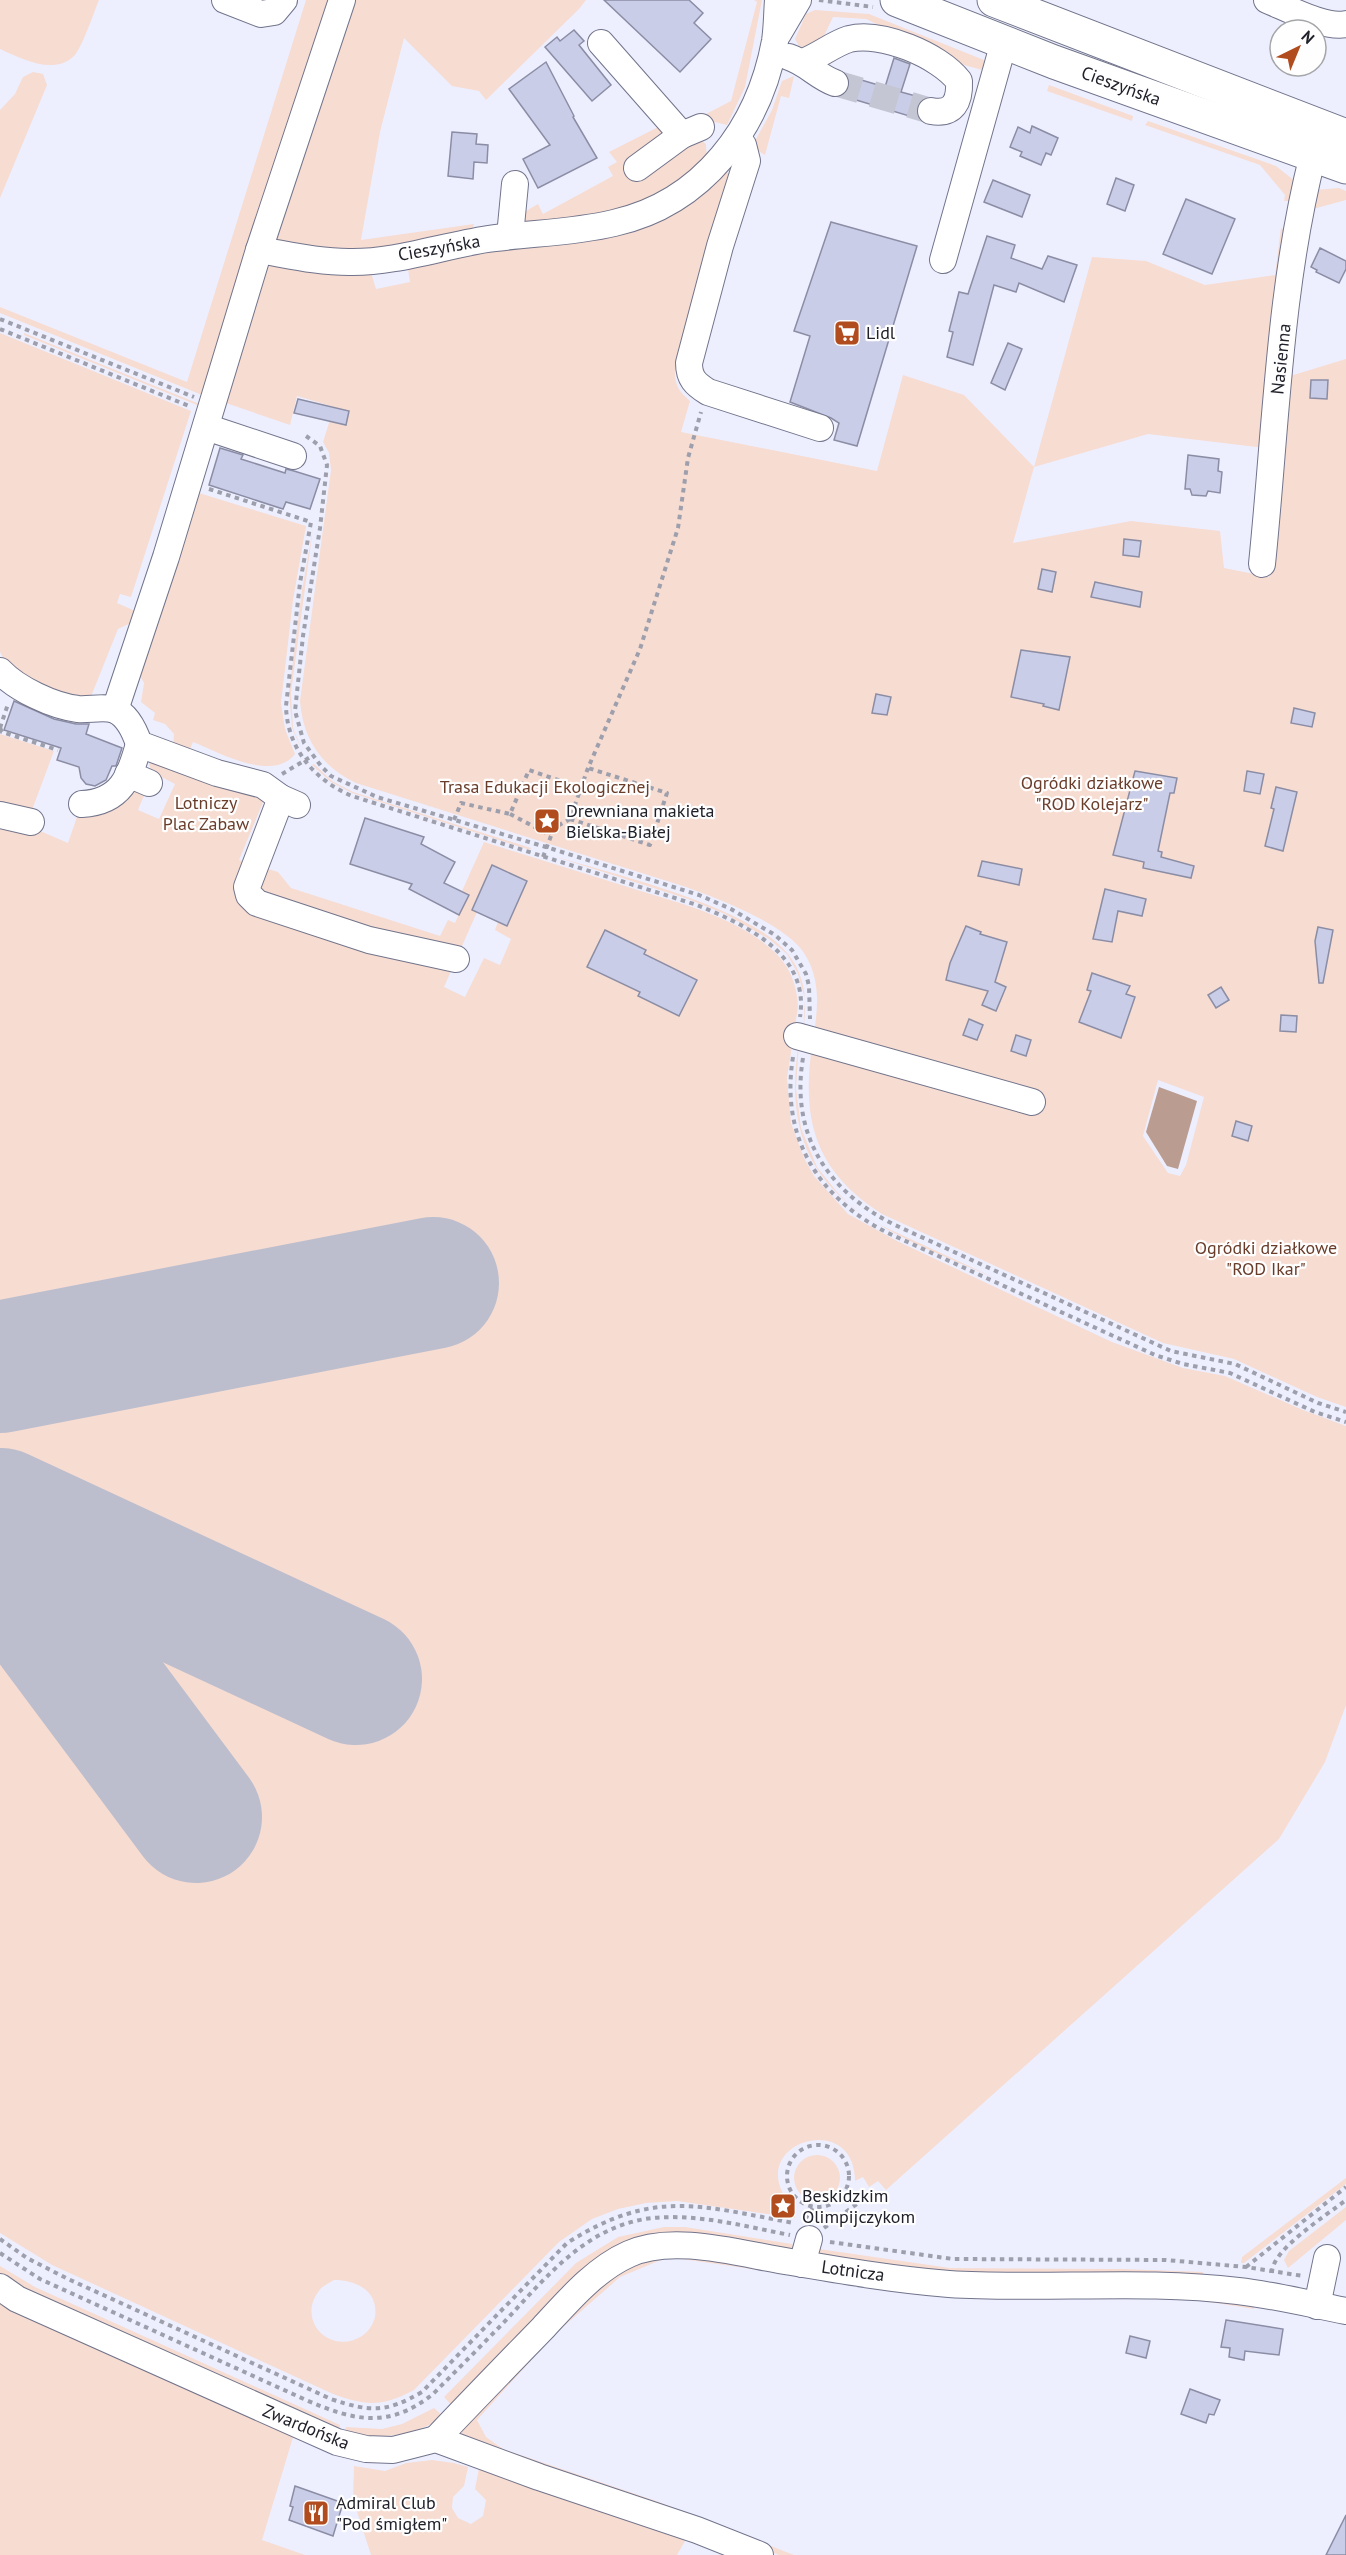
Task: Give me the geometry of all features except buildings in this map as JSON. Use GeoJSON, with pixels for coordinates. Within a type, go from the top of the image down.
{"type":"FeatureCollection","features":[{"type":"Feature","properties":{"kind":"main road","name":"Cieszyńska"},"geometry":{"type":"LineString","coordinates":[[897,0],[1004,42],[1346,167]]}},
{"type":"Feature","properties":{"kind":"main road","name":"Cieszyńska"},"geometry":{"type":"LineString","coordinates":[[994,0],[1346,136]]}},
{"type":"Feature","properties":{"kind":"street"},"geometry":{"type":"LineString","coordinates":[[225,0],[261,14],[274,12],[284,0]]}},
{"type":"Feature","properties":{"kind":"street"},"geometry":{"type":"LineString","coordinates":[[115,710],[210,415],[259,250],[342,0]]}},
{"type":"Feature","properties":{"kind":"street","name":"Cieszyńska"},"geometry":{"type":"LineString","coordinates":[[259,250],[313,260],[350,262],[378,260],[498,238],[597,227],[636,217],[660,206],[691,188],[731,147],[759,97],[773,46],[778,0]]}},
{"type":"Feature","properties":{"kind":"street","name":"Cieszyńska"},"geometry":{"type":"LineString","coordinates":[[773,46],[798,0]]}},
{"type":"Feature","properties":{"kind":"street"},"geometry":{"type":"LineString","coordinates":[[1267,0],[1326,23],[1339,26],[1346,24]]}},
{"type":"Feature","properties":{"kind":"street"},"geometry":{"type":"LineString","coordinates":[[803,62],[847,40],[863,37],[901,45],[944,66],[959,81],[956,103],[942,113],[932,111]]}},
{"type":"Feature","properties":{"kind":"street"},"geometry":{"type":"LineString","coordinates":[[943,260],[1004,42]]}},
{"type":"Feature","properties":{"kind":"street"},"geometry":{"type":"LineString","coordinates":[[601,43],[693,125],[731,147],[743,146],[747,161],[720,246],[688,363],[689,374],[696,385],[708,392],[820,428]]}},
{"type":"Feature","properties":{"kind":"street"},"geometry":{"type":"LineString","coordinates":[[773,46],[803,62],[817,75],[835,83]]}},
{"type":"Feature","properties":{"kind":"street"},"geometry":{"type":"LineString","coordinates":[[637,168],[693,125]]}},
{"type":"Feature","properties":{"kind":"street","name":"Nasienna"},"geometry":{"type":"LineString","coordinates":[[1262,564],[1279,367],[1300,217],[1313,155]]}},
{"type":"Feature","properties":{"kind":"street"},"geometry":{"type":"LineString","coordinates":[[498,238],[515,184]]}},
{"type":"Feature","properties":{"kind":"street"},"geometry":{"type":"LineString","coordinates":[[210,415],[297,445]]}},
{"type":"Feature","properties":{"kind":"street"},"geometry":{"type":"LineString","coordinates":[[0,671],[19,687],[60,704],[77,709],[115,710],[128,722],[139,744],[139,779],[95,804],[82,804]]}},
{"type":"Feature","properties":{"kind":"street"},"geometry":{"type":"LineString","coordinates":[[139,744],[280,796],[247,887],[249,895],[256,903],[369,940],[456,959]]}},
{"type":"Feature","properties":{"kind":"street"},"geometry":{"type":"LineString","coordinates":[[0,815],[31,822]]}},
{"type":"Feature","properties":{"kind":"street"},"geometry":{"type":"LineString","coordinates":[[802,1037],[1032,1102]]}},
{"type":"Feature","properties":{"kind":"street"},"geometry":{"type":"LineString","coordinates":[[802,2264],[809,2238]]}},
{"type":"Feature","properties":{"kind":"street","name":"Lotnicza"},"geometry":{"type":"LineString","coordinates":[[436,2439],[579,2290],[606,2267],[630,2253],[654,2247],[674,2245],[712,2249],[947,2284],[1028,2287],[1166,2287],[1238,2291],[1346,2311]]}},
{"type":"Feature","properties":{"kind":"street"},"geometry":{"type":"LineString","coordinates":[[1317,2306],[1326,2259]]}},
{"type":"Feature","properties":{"kind":"street","name":"Zwardońska"},"geometry":{"type":"LineString","coordinates":[[0,2287],[28,2304],[337,2442],[366,2449],[393,2450],[436,2439]]}},
{"type":"Feature","properties":{"kind":"street"},"geometry":{"type":"LineString","coordinates":[[436,2439],[539,2477],[697,2530],[760,2555]]}},
{"type":"Feature","properties":{"kind":"path"},"geometry":{"type":"LineString","coordinates":[[0,319],[210,415]]}},
{"type":"Feature","properties":{"kind":"path"},"geometry":{"type":"LineString","coordinates":[[0,329],[210,415]]}},
{"type":"Feature","properties":{"kind":"path"},"geometry":{"type":"LineString","coordinates":[[570,819],[588,768],[640,648],[678,528],[688,458],[708,392]]}},
{"type":"Feature","properties":{"kind":"path"},"geometry":{"type":"LineString","coordinates":[[297,445],[320,446],[327,465],[295,700],[299,730],[312,756],[331,776],[352,788],[377,797],[707,898],[731,909],[775,935],[792,950],[803,969],[809,986],[811,1012],[802,1037],[790,1091],[798,1137],[810,1163],[826,1187],[859,1218],[1155,1355],[1182,1364],[1230,1373],[1315,1412],[1346,1422]]}},
{"type":"Feature","properties":{"kind":"path"},"geometry":{"type":"LineString","coordinates":[[226,495],[311,522],[300,584],[286,706],[288,725],[304,760],[329,784],[352,796],[697,905],[731,920],[765,940],[783,955],[797,981],[801,1009],[801,1081],[805,1125],[814,1150],[827,1172],[850,1198],[863,1208],[905,1230],[1171,1351],[1235,1364],[1318,1403],[1346,1412]]}},
{"type":"Feature","properties":{"kind":"path"},"geometry":{"type":"LineString","coordinates":[[0,728],[2,732],[58,750]]}},
{"type":"Feature","properties":{"kind":"path"},"geometry":{"type":"LineString","coordinates":[[280,796],[304,760],[312,756]]}},
{"type":"Feature","properties":{"kind":"path"},"geometry":{"type":"LineString","coordinates":[[543,857],[550,836],[557,825],[570,819],[650,845],[667,793],[588,768]]}},
{"type":"Feature","properties":{"kind":"path"},"geometry":{"type":"LineString","coordinates":[[510,814],[529,770],[581,788]]}},
{"type":"Feature","properties":{"kind":"path"},"geometry":{"type":"LineString","coordinates":[[454,820],[461,803],[510,814],[550,836]]}},
{"type":"Feature","properties":{"kind":"path"},"geometry":{"type":"LineString","coordinates":[[0,2239],[27,2258],[66,2278],[331,2399],[358,2408],[382,2409],[404,2402],[422,2392],[567,2243],[596,2225],[637,2210],[659,2205],[684,2205],[802,2224],[813,2208],[833,2204],[841,2197],[849,2178],[844,2158],[827,2146],[816,2145],[797,2152],[787,2169],[789,2190],[795,2198],[813,2208]]}},
{"type":"Feature","properties":{"kind":"path"},"geometry":{"type":"LineString","coordinates":[[1243,2273],[1251,2262],[1346,2187]]}},
{"type":"Feature","properties":{"kind":"path"},"geometry":{"type":"LineString","coordinates":[[809,2238],[873,2192]]}},
{"type":"Feature","properties":{"kind":"path"},"geometry":{"type":"LineString","coordinates":[[1272,2271],[1273,2262],[1287,2247],[1346,2200]]}},
{"type":"Feature","properties":{"kind":"path"},"geometry":{"type":"LineString","coordinates":[[0,2253],[40,2278],[335,2413],[357,2418],[383,2418],[409,2411],[434,2394]]}},
{"type":"Feature","properties":{"kind":"green space"},"geometry":{"type":"Polygon","coordinates":[[[0,0],[99,0],[74,56],[57,65],[47,65],[0,49],[0,0]]]}},
{"type":"Feature","properties":{"kind":"green space"},"geometry":{"type":"Polygon","coordinates":[[[306,0],[334,0],[202,395],[0,313],[0,307],[187,382],[306,0]]]}},
{"type":"Feature","properties":{"kind":"green space"},"geometry":{"type":"Polygon","coordinates":[[[351,0],[586,0],[486,100],[479,91],[452,86],[404,38],[380,132],[361,240],[474,224],[471,234],[346,254],[278,241],[276,236],[351,0]]]}},
{"type":"Feature","properties":{"kind":"green space"},"geometry":{"type":"Polygon","coordinates":[[[754,0],[762,0],[745,87],[727,125],[706,120],[706,114],[731,101],[757,2],[754,0]]]}},
{"type":"Feature","properties":{"kind":"green space"},"geometry":{"type":"Polygon","coordinates":[[[815,10],[869,14],[989,62],[986,71],[960,64],[866,19],[833,17],[823,38],[807,49],[799,46],[795,39],[806,14],[815,10]]]}},
{"type":"Feature","properties":{"kind":"green space"},"geometry":{"type":"Polygon","coordinates":[[[33,72],[43,74],[47,85],[0,198],[0,110],[15,94],[23,77],[33,72]]]}},
{"type":"Feature","properties":{"kind":"green space"},"geometry":{"type":"Polygon","coordinates":[[[794,76],[789,98],[781,96],[765,155],[757,150],[755,141],[772,110],[782,81],[794,76]]]}},
{"type":"Feature","properties":{"kind":"green space"},"geometry":{"type":"Polygon","coordinates":[[[1049,85],[1133,116],[1132,121],[1047,91],[1049,85]]]}},
{"type":"Feature","properties":{"kind":"green space"},"geometry":{"type":"Polygon","coordinates":[[[1148,121],[1276,166],[1300,185],[1296,201],[1284,201],[1285,195],[1260,165],[1145,125],[1148,121]]]}},
{"type":"Feature","properties":{"kind":"green space"},"geometry":{"type":"Polygon","coordinates":[[[664,124],[690,142],[699,139],[706,144],[707,161],[681,183],[619,213],[523,227],[519,215],[538,204],[543,214],[613,176],[608,167],[617,162],[609,152],[664,124]]]}},
{"type":"Feature","properties":{"kind":"green space"},"geometry":{"type":"Polygon","coordinates":[[[724,172],[733,174],[675,369],[678,387],[690,401],[681,432],[877,471],[903,375],[964,395],[1034,467],[1013,543],[1131,521],[1220,531],[1224,568],[1269,577],[1290,376],[1346,359],[1346,1407],[1317,1397],[1234,1359],[1163,1343],[882,1214],[860,1198],[842,1181],[818,1143],[809,1098],[809,1073],[817,1011],[814,975],[804,953],[782,932],[716,898],[686,887],[356,783],[333,769],[316,751],[305,728],[300,701],[331,470],[329,453],[323,442],[334,407],[297,396],[290,425],[223,402],[262,274],[267,267],[275,264],[370,269],[376,289],[410,282],[408,269],[416,262],[561,238],[724,172]],[[1158,1080],[1143,1136],[1168,1173],[1180,1176],[1186,1165],[1204,1097],[1158,1080]]]}},
{"type":"Feature","properties":{"kind":"green space"},"geometry":{"type":"Polygon","coordinates":[[[1339,188],[1346,191],[1346,200],[1313,209],[1315,190],[1339,188]]]}},
{"type":"Feature","properties":{"kind":"green space"},"geometry":{"type":"Polygon","coordinates":[[[1281,228],[1291,233],[1265,448],[1148,434],[1034,467],[1092,257],[1146,261],[1205,285],[1275,275],[1281,228]]]}},
{"type":"Feature","properties":{"kind":"green space"},"geometry":{"type":"Polygon","coordinates":[[[0,333],[191,411],[131,597],[120,594],[117,603],[133,610],[135,614],[133,622],[118,629],[90,699],[60,694],[36,685],[10,669],[0,652],[0,333]]]}},
{"type":"Feature","properties":{"kind":"green space"},"geometry":{"type":"Polygon","coordinates":[[[24,333],[202,405],[202,407],[24,335],[24,333]]]}},
{"type":"Feature","properties":{"kind":"green space"},"geometry":{"type":"Polygon","coordinates":[[[199,493],[306,526],[293,600],[281,703],[285,729],[295,754],[285,762],[273,766],[245,763],[193,742],[188,754],[173,747],[174,734],[165,724],[153,720],[155,713],[141,702],[144,683],[138,673],[194,494],[199,493]]]}},
{"type":"Feature","properties":{"kind":"green space"},"geometry":{"type":"Polygon","coordinates":[[[313,528],[291,693],[293,728],[303,753],[292,728],[289,692],[302,590],[313,528]]]}},
{"type":"Feature","properties":{"kind":"green space"},"geometry":{"type":"Polygon","coordinates":[[[0,734],[54,751],[32,810],[0,810],[0,734]]]}},
{"type":"Feature","properties":{"kind":"green space","name":"Lotniczy Plac Zabaw"},"geometry":{"type":"Polygon","coordinates":[[[151,757],[264,800],[239,860],[278,872],[291,888],[440,936],[448,920],[455,923],[468,894],[462,891],[484,842],[684,904],[738,927],[777,954],[791,974],[798,1007],[787,1078],[791,1123],[804,1158],[814,1176],[848,1214],[897,1241],[1112,1342],[1183,1368],[1225,1376],[1346,1426],[1346,1705],[1325,1762],[1279,1839],[886,2190],[878,2181],[869,2187],[863,2177],[855,2181],[850,2158],[837,2144],[820,2140],[802,2143],[787,2153],[779,2168],[780,2188],[796,2211],[795,2218],[677,2201],[646,2203],[618,2209],[592,2219],[559,2242],[414,2390],[383,2402],[355,2401],[333,2394],[52,2265],[0,2233],[0,820],[31,827],[68,843],[78,814],[124,792],[148,786],[138,810],[159,819],[175,784],[152,772],[149,764],[151,757]],[[492,865],[472,909],[477,912],[444,987],[465,997],[484,958],[500,965],[511,939],[495,930],[498,922],[507,926],[527,881],[492,865]],[[334,2280],[320,2289],[313,2302],[314,2323],[328,2338],[350,2341],[362,2336],[372,2325],[375,2317],[373,2300],[370,2294],[358,2285],[334,2280]]]}},
{"type":"Feature","properties":{"kind":"green space"},"geometry":{"type":"Polygon","coordinates":[[[314,764],[332,781],[353,792],[531,848],[530,850],[352,793],[331,782],[312,765],[314,764]]]}},
{"type":"Feature","properties":{"kind":"green space"},"geometry":{"type":"Polygon","coordinates":[[[550,855],[677,893],[743,921],[769,937],[788,954],[799,972],[805,998],[798,974],[787,954],[769,939],[725,914],[688,899],[550,855]]]}},
{"type":"Feature","properties":{"kind":"green space"},"geometry":{"type":"Polygon","coordinates":[[[799,1042],[796,1088],[801,1127],[795,1097],[799,1042]]]}},
{"type":"Feature","properties":{"kind":"green space"},"geometry":{"type":"Polygon","coordinates":[[[801,1128],[816,1165],[803,1141],[801,1128]]]}},
{"type":"Feature","properties":{"kind":"green space"},"geometry":{"type":"Polygon","coordinates":[[[818,1168],[835,1190],[822,1176],[818,1168]]]}},
{"type":"Feature","properties":{"kind":"green space"},"geometry":{"type":"Polygon","coordinates":[[[879,1225],[1008,1284],[921,1246],[879,1225]]]}},
{"type":"Feature","properties":{"kind":"green space"},"geometry":{"type":"Polygon","coordinates":[[[817,2155],[833,2162],[840,2178],[833,2194],[817,2201],[801,2194],[794,2178],[801,2162],[817,2155]]]}},
{"type":"Feature","properties":{"kind":"green space"},"geometry":{"type":"Polygon","coordinates":[[[1346,2178],[1346,2184],[1244,2263],[1241,2263],[1242,2257],[1346,2178]]]}},
{"type":"Feature","properties":{"kind":"green space"},"geometry":{"type":"Polygon","coordinates":[[[1346,2207],[1346,2220],[1288,2268],[1284,2260],[1289,2251],[1346,2207]]]}},
{"type":"Feature","properties":{"kind":"green space"},"geometry":{"type":"Polygon","coordinates":[[[664,2227],[685,2227],[792,2244],[796,2251],[658,2237],[455,2409],[444,2397],[576,2263],[618,2237],[664,2227]]]}},
{"type":"Feature","properties":{"kind":"green space"},"geometry":{"type":"Polygon","coordinates":[[[819,2249],[950,2268],[1123,2269],[1203,2272],[1203,2277],[1075,2279],[875,2267],[812,2252],[819,2249]]]}},
{"type":"Feature","properties":{"kind":"green space"},"geometry":{"type":"Polygon","coordinates":[[[662,2254],[1180,2294],[1254,2305],[1254,2309],[1191,2299],[991,2299],[836,2281],[668,2257],[620,2277],[555,2334],[477,2420],[486,2437],[503,2449],[659,2502],[794,2555],[779,2555],[714,2528],[463,2436],[461,2431],[604,2278],[662,2254]]]}},
{"type":"Feature","properties":{"kind":"green space"},"geometry":{"type":"Polygon","coordinates":[[[0,2266],[35,2287],[340,2425],[338,2433],[0,2277],[0,2266]]]}},
{"type":"Feature","properties":{"kind":"green space"},"geometry":{"type":"Polygon","coordinates":[[[0,2297],[294,2434],[262,2540],[305,2555],[0,2555],[0,2297]]]}},
{"type":"Feature","properties":{"kind":"green space"},"geometry":{"type":"Polygon","coordinates":[[[434,2408],[444,2417],[408,2433],[384,2436],[344,2435],[346,2427],[382,2429],[402,2424],[434,2408]]]}},
{"type":"Feature","properties":{"kind":"green space"},"geometry":{"type":"Polygon","coordinates":[[[432,2460],[468,2467],[464,2486],[453,2497],[452,2508],[458,2518],[471,2524],[483,2516],[486,2500],[475,2489],[479,2468],[679,2532],[685,2541],[677,2555],[371,2555],[353,2499],[354,2466],[385,2471],[406,2463],[432,2460]]]}},
{"type":"Feature","properties":{"kind":"shaded area"},"geometry":{"type":"Polygon","coordinates":[[[1159,1087],[1197,1101],[1178,1169],[1167,1166],[1146,1132],[1159,1087]]]}},
{"type":"Feature","properties":{"kind":"runway"},"geometry":{"type":"LineString","coordinates":[[0,1367],[433,1283]]}},
{"type":"Feature","properties":{"kind":"runway"},"geometry":{"type":"LineString","coordinates":[[0,1514],[356,1679]]}},
{"type":"Feature","properties":{"kind":"runway"},"geometry":{"type":"LineString","coordinates":[[0,1554],[196,1817]]}},
{"type":"Feature","properties":{"kind":"tunnel"},"geometry":{"type":"LineString","coordinates":[[835,83],[931,111]]}},
{"type":"Feature","properties":{"kind":"place","name":"Lidl"},"geometry":{"type":"Point","coordinates":[847,333]}},
{"type":"Feature","properties":{"kind":"place","name":"Drewniana makieta Bielska-Białej"},"geometry":{"type":"Point","coordinates":[547,821]}},
{"type":"Feature","properties":{"kind":"place","name":"Beskidzkim Olimpijczykom"},"geometry":{"type":"Point","coordinates":[783,2206]}},
{"type":"Feature","properties":{"kind":"place","name":"Admiral Club \"Pod śmigłem\""},"geometry":{"type":"Point","coordinates":[316,2513]}},
{"type":"Feature","properties":{"kind":"park label","name":"Trasa Edukacji Ekologicznej"},"geometry":{"type":"Point","coordinates":[545,787]}},
{"type":"Feature","properties":{"kind":"park label","name":"Ogródki działkowe \"ROD Kolejarz\""},"geometry":{"type":"Point","coordinates":[1092,793]}},
{"type":"Feature","properties":{"kind":"park label","name":"Ogródki działkowe \"ROD Ikar\""},"geometry":{"type":"Point","coordinates":[1266,1258]}}]}
